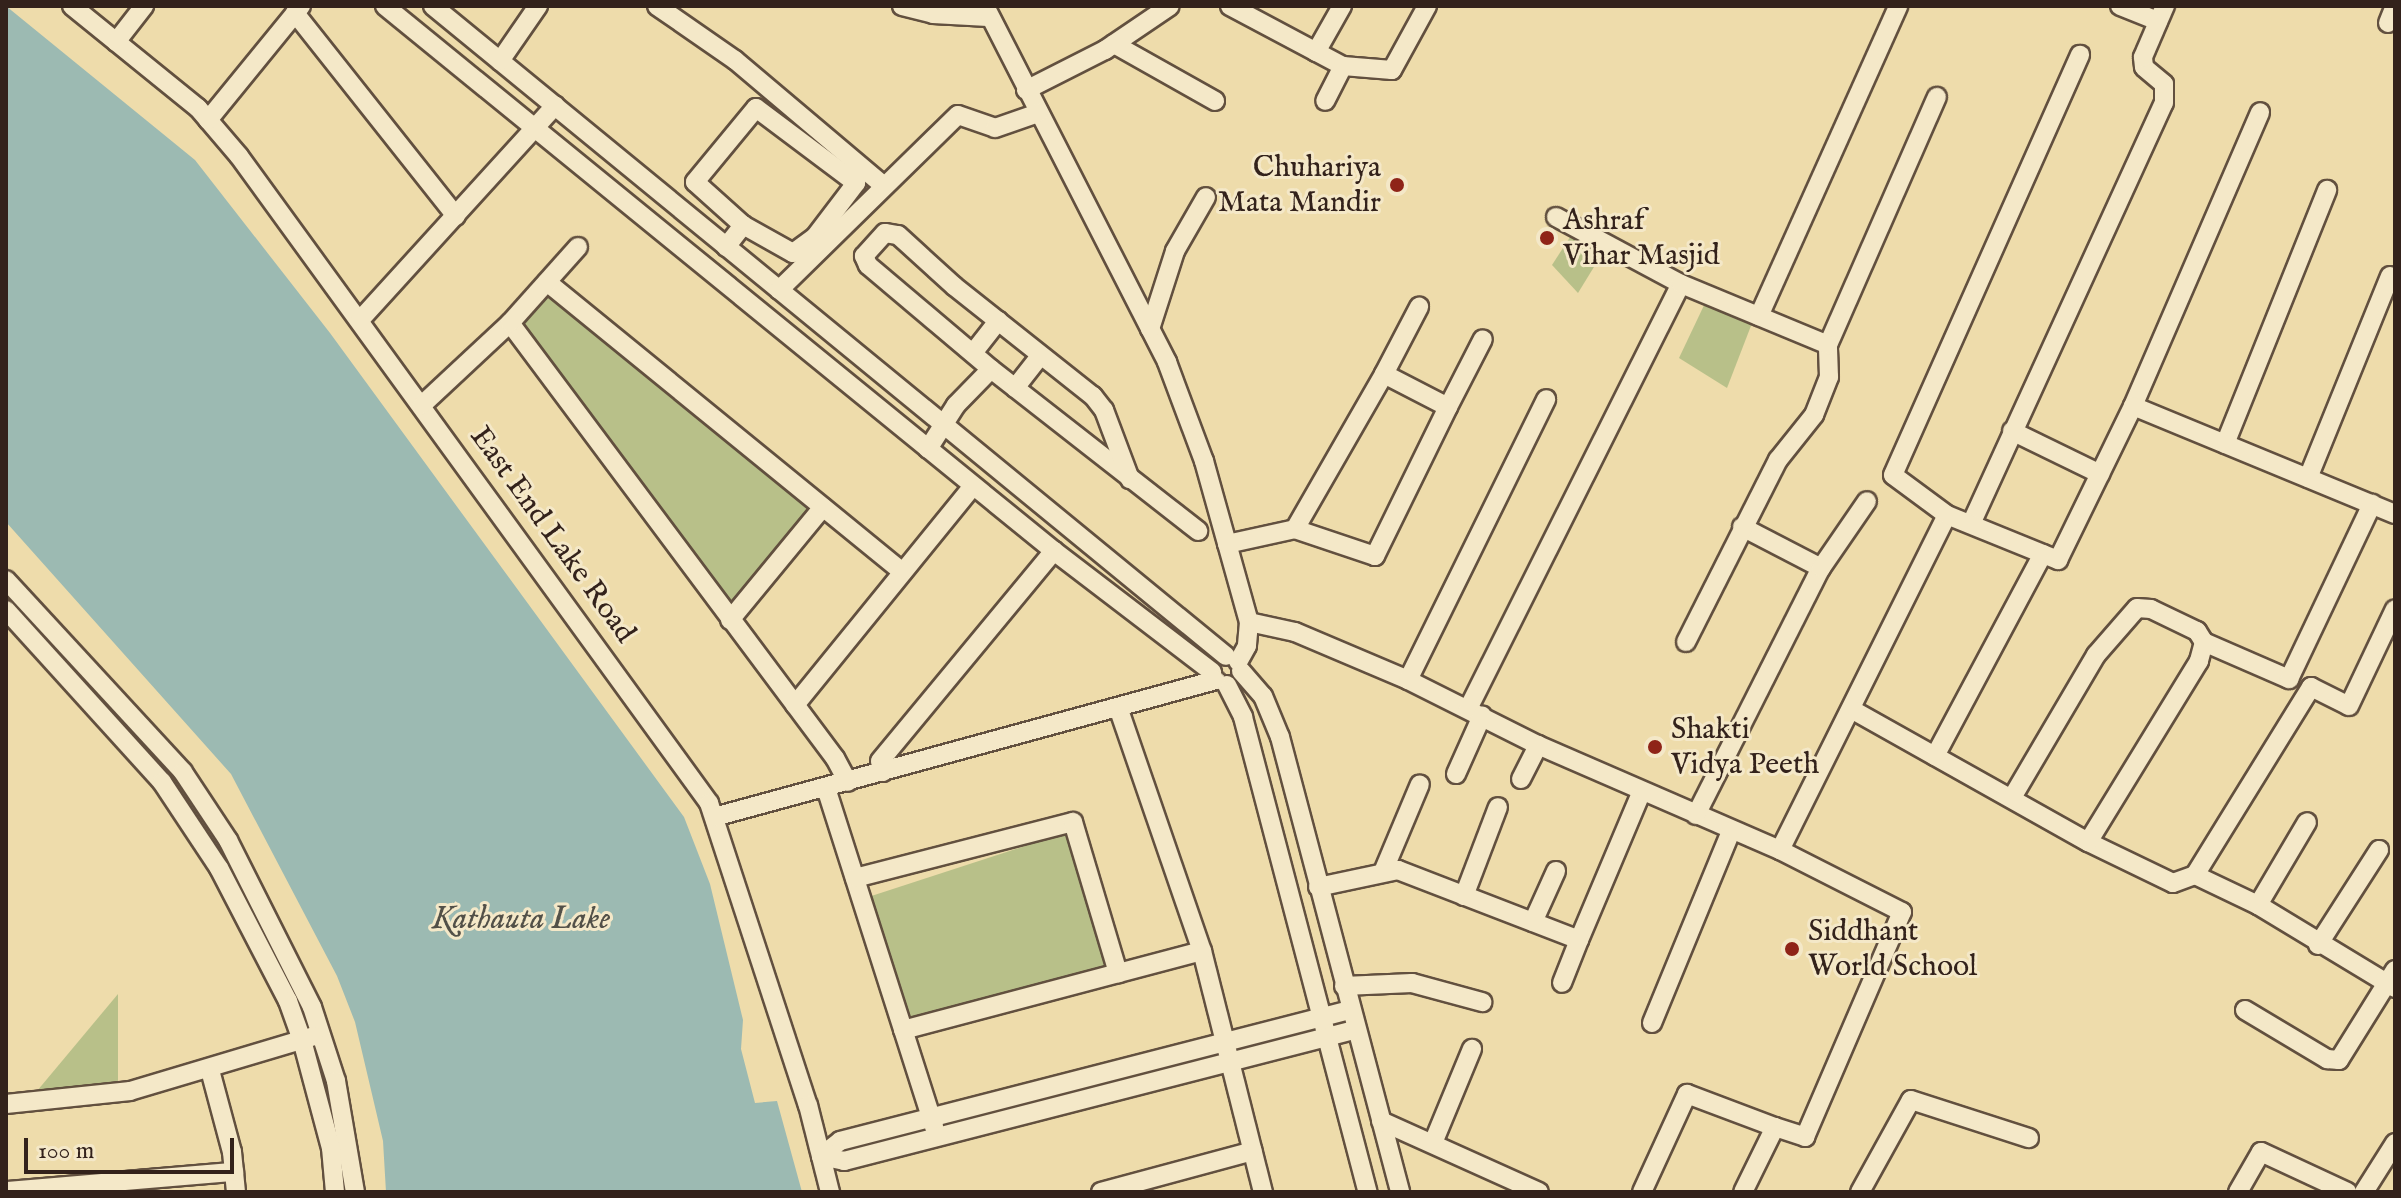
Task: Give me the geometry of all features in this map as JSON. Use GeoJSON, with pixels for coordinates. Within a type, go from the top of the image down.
{"type":"FeatureCollection","features":[{"type":"Feature","properties":{"kind":"street","name":"East End Lake Road"},"geometry":{"type":"LineString","coordinates":[[72,6],[208,120],[360,320],[630,688],[714,817],[830,1192]]}},
{"type":"Feature","properties":{"kind":"street"},"geometry":{"type":"LineString","coordinates":[[116,42],[144,6]]}},
{"type":"Feature","properties":{"kind":"street"},"geometry":{"type":"LineString","coordinates":[[385,6],[973,486],[1218,679],[1243,717],[1368,1192]]}},
{"type":"Feature","properties":{"kind":"street"},"geometry":{"type":"LineString","coordinates":[[433,6],[779,290],[949,419],[1235,663],[1263,696],[1280,737],[1354,1030],[1400,1192]]}},
{"type":"Feature","properties":{"kind":"street"},"geometry":{"type":"LineString","coordinates":[[500,61],[538,6]]}},
{"type":"Feature","properties":{"kind":"street"},"geometry":{"type":"LineString","coordinates":[[657,6],[735,60],[884,186]]}},
{"type":"Feature","properties":{"kind":"street"},"geometry":{"type":"LineString","coordinates":[[714,817],[1119,710],[1218,679],[1247,646],[1249,622],[1204,461],[1150,329],[986,11],[933,14],[902,6]]}},
{"type":"Feature","properties":{"kind":"street"},"geometry":{"type":"LineString","coordinates":[[1026,90],[1114,44],[1170,6]]}},
{"type":"Feature","properties":{"kind":"street"},"geometry":{"type":"LineString","coordinates":[[1230,6],[1343,66],[1392,70],[1427,6]]}},
{"type":"Feature","properties":{"kind":"street"},"geometry":{"type":"LineString","coordinates":[[1316,52],[1342,6]]}},
{"type":"Feature","properties":{"kind":"street"},"geometry":{"type":"LineString","coordinates":[[1759,316],[1898,6]]}},
{"type":"Feature","properties":{"kind":"street"},"geometry":{"type":"LineString","coordinates":[[1971,524],[2164,103],[2164,84],[2144,67],[2143,57],[2161,13],[2120,6]]}},
{"type":"Feature","properties":{"kind":"street"},"geometry":{"type":"LineString","coordinates":[[208,120],[298,10],[456,216]]}},
{"type":"Feature","properties":{"kind":"street"},"geometry":{"type":"LineString","coordinates":[[1114,44],[1215,101]]}},
{"type":"Feature","properties":{"kind":"street"},"geometry":{"type":"LineString","coordinates":[[2080,55],[1893,475],[1947,515],[2058,560],[2133,406],[2260,112]]}},
{"type":"Feature","properties":{"kind":"street"},"geometry":{"type":"LineString","coordinates":[[1325,101],[1343,66]]}},
{"type":"Feature","properties":{"kind":"street"},"geometry":{"type":"LineString","coordinates":[[1686,642],[1778,460],[1814,415],[1829,377],[1828,345],[1937,97]]}},
{"type":"Feature","properties":{"kind":"street"},"geometry":{"type":"LineString","coordinates":[[360,320],[555,106]]}},
{"type":"Feature","properties":{"kind":"street"},"geometry":{"type":"LineString","coordinates":[[756,108],[856,183],[815,237],[793,253],[743,225],[695,182],[756,108]]}},
{"type":"Feature","properties":{"kind":"street"},"geometry":{"type":"LineString","coordinates":[[779,290],[958,115],[995,128],[1038,113]]}},
{"type":"Feature","properties":{"kind":"street"},"geometry":{"type":"LineString","coordinates":[[2225,444],[2327,190]]}},
{"type":"Feature","properties":{"kind":"street"},"geometry":{"type":"LineString","coordinates":[[1150,329],[1175,251],[1206,197]]}},
{"type":"Feature","properties":{"kind":"street"},"geometry":{"type":"LineString","coordinates":[[1556,217],[1681,284],[1828,345]]}},
{"type":"Feature","properties":{"kind":"street"},"geometry":{"type":"LineString","coordinates":[[726,247],[743,225]]}},
{"type":"Feature","properties":{"kind":"street"},"geometry":{"type":"LineString","coordinates":[[1130,479],[1104,410],[898,235],[885,233],[864,256],[868,265],[991,369],[1130,479],[1198,531]]}},
{"type":"Feature","properties":{"kind":"street"},"geometry":{"type":"LineString","coordinates":[[422,405],[510,323],[578,247]]}},
{"type":"Feature","properties":{"kind":"street"},"geometry":{"type":"LineString","coordinates":[[2308,478],[2390,276]]}},
{"type":"Feature","properties":{"kind":"street"},"geometry":{"type":"LineString","coordinates":[[547,282],[903,572]]}},
{"type":"Feature","properties":{"kind":"street"},"geometry":{"type":"LineString","coordinates":[[1456,774],[1475,713],[1681,284]]}},
{"type":"Feature","properties":{"kind":"street"},"geometry":{"type":"LineString","coordinates":[[1295,529],[1419,307]]}},
{"type":"Feature","properties":{"kind":"street"},"geometry":{"type":"LineString","coordinates":[[973,353],[998,321]]}},
{"type":"Feature","properties":{"kind":"street"},"geometry":{"type":"LineString","coordinates":[[510,323],[795,705],[848,782]]}},
{"type":"Feature","properties":{"kind":"street"},"geometry":{"type":"LineString","coordinates":[[1227,544],[1295,529],[1375,556],[1483,339]]}},
{"type":"Feature","properties":{"kind":"street"},"geometry":{"type":"LineString","coordinates":[[1015,388],[1040,356]]}},
{"type":"Feature","properties":{"kind":"street"},"geometry":{"type":"LineString","coordinates":[[928,449],[991,369]]}},
{"type":"Feature","properties":{"kind":"street"},"geometry":{"type":"LineString","coordinates":[[1384,374],[1448,407]]}},
{"type":"Feature","properties":{"kind":"street"},"geometry":{"type":"LineString","coordinates":[[1408,680],[1546,399]]}},
{"type":"Feature","properties":{"kind":"street"},"geometry":{"type":"LineString","coordinates":[[2133,406],[2395,514]]}},
{"type":"Feature","properties":{"kind":"street"},"geometry":{"type":"LineString","coordinates":[[2012,431],[2100,474]]}},
{"type":"Feature","properties":{"kind":"street"},"geometry":{"type":"LineString","coordinates":[[795,705],[973,486]]}},
{"type":"Feature","properties":{"kind":"street"},"geometry":{"type":"LineString","coordinates":[[1696,815],[1821,568],[1867,501]]}},
{"type":"Feature","properties":{"kind":"street"},"geometry":{"type":"LineString","coordinates":[[2289,679],[2372,504]]}},
{"type":"Feature","properties":{"kind":"street"},"geometry":{"type":"LineString","coordinates":[[730,620],[823,507]]}},
{"type":"Feature","properties":{"kind":"street"},"geometry":{"type":"LineString","coordinates":[[1780,850],[1947,515]]}},
{"type":"Feature","properties":{"kind":"street"},"geometry":{"type":"LineString","coordinates":[[1742,527],[1821,568]]}},
{"type":"Feature","properties":{"kind":"street"},"geometry":{"type":"LineString","coordinates":[[883,772],[880,761],[1054,551]]}},
{"type":"Feature","properties":{"kind":"street"},"geometry":{"type":"LineString","coordinates":[[1935,756],[2043,554]]}},
{"type":"Feature","properties":{"kind":"street"},"geometry":{"type":"LineString","coordinates":[[6,580],[183,772],[228,840],[312,1007],[351,1149],[355,1192]]}},
{"type":"Feature","properties":{"kind":"street"},"geometry":{"type":"LineString","coordinates":[[2013,796],[2096,655],[2137,608],[2151,609],[2197,631],[2204,642],[2349,706],[2395,609]]}},
{"type":"Feature","properties":{"kind":"street"},"geometry":{"type":"LineString","coordinates":[[6,610],[162,782],[221,871],[288,1001],[302,1040],[331,1148],[335,1192]]}},
{"type":"Feature","properties":{"kind":"street"},"geometry":{"type":"LineString","coordinates":[[1249,622],[1295,632],[1408,680],[1538,745],[1780,850],[1902,912],[1805,1137],[1687,1094],[1642,1192]]}},
{"type":"Feature","properties":{"kind":"street"},"geometry":{"type":"LineString","coordinates":[[2088,842],[2199,661],[2204,642]]}},
{"type":"Feature","properties":{"kind":"street"},"geometry":{"type":"LineString","coordinates":[[1218,679],[1214,662],[1235,663]]}},
{"type":"Feature","properties":{"kind":"street"},"geometry":{"type":"LineString","coordinates":[[1851,709],[2013,796],[2088,842],[2173,883],[2195,875],[2311,687]]}},
{"type":"Feature","properties":{"kind":"street"},"geometry":{"type":"LineString","coordinates":[[1119,710],[1202,951],[1263,1192]]}},
{"type":"Feature","properties":{"kind":"street"},"geometry":{"type":"LineString","coordinates":[[1521,779],[1538,745]]}},
{"type":"Feature","properties":{"kind":"street"},"geometry":{"type":"LineString","coordinates":[[1383,872],[1420,784]]}},
{"type":"Feature","properties":{"kind":"street"},"geometry":{"type":"LineString","coordinates":[[826,788],[938,1137]]}},
{"type":"Feature","properties":{"kind":"street"},"geometry":{"type":"LineString","coordinates":[[1562,983],[1642,791]]}},
{"type":"Feature","properties":{"kind":"street"},"geometry":{"type":"LineString","coordinates":[[1464,896],[1498,807]]}},
{"type":"Feature","properties":{"kind":"street"},"geometry":{"type":"LineString","coordinates":[[855,878],[1073,822],[1118,973]]}},
{"type":"Feature","properties":{"kind":"street"},"geometry":{"type":"LineString","coordinates":[[2258,905],[2307,822]]}},
{"type":"Feature","properties":{"kind":"street"},"geometry":{"type":"LineString","coordinates":[[1652,1023],[1731,831]]}},
{"type":"Feature","properties":{"kind":"street"},"geometry":{"type":"LineString","coordinates":[[2318,945],[2379,850]]}},
{"type":"Feature","properties":{"kind":"street"},"geometry":{"type":"LineString","coordinates":[[1318,887],[1398,870],[1579,940]]}},
{"type":"Feature","properties":{"kind":"street"},"geometry":{"type":"LineString","coordinates":[[1533,922],[1556,871]]}},
{"type":"Feature","properties":{"kind":"street"},"geometry":{"type":"LineString","coordinates":[[2195,875],[2258,905],[2318,945],[2392,980],[2339,1060],[2327,1059],[2245,1010]]}},
{"type":"Feature","properties":{"kind":"street"},"geometry":{"type":"LineString","coordinates":[[903,1030],[1202,951]]}},
{"type":"Feature","properties":{"kind":"street"},"geometry":{"type":"LineString","coordinates":[[1344,986],[1412,983],[1482,1002]]}},
{"type":"Feature","properties":{"kind":"street"},"geometry":{"type":"LineString","coordinates":[[821,1156],[840,1141],[1350,1010]]}},
{"type":"Feature","properties":{"kind":"street"},"geometry":{"type":"LineString","coordinates":[[821,1156],[844,1161],[1354,1030]]}},
{"type":"Feature","properties":{"kind":"street"},"geometry":{"type":"LineString","coordinates":[[6,1104],[126,1092],[210,1070],[321,1034]]}},
{"type":"Feature","properties":{"kind":"street"},"geometry":{"type":"LineString","coordinates":[[1433,1143],[1472,1049]]}},
{"type":"Feature","properties":{"kind":"street"},"geometry":{"type":"LineString","coordinates":[[210,1070],[236,1192]]}},
{"type":"Feature","properties":{"kind":"street"},"geometry":{"type":"LineString","coordinates":[[1860,1192],[1911,1100],[2029,1138]]}},
{"type":"Feature","properties":{"kind":"street"},"geometry":{"type":"LineString","coordinates":[[1381,1121],[1539,1192]]}},
{"type":"Feature","properties":{"kind":"street"},"geometry":{"type":"LineString","coordinates":[[1743,1192],[1775,1127]]}},
{"type":"Feature","properties":{"kind":"street"},"geometry":{"type":"LineString","coordinates":[[2364,1192],[2395,1143]]}},
{"type":"Feature","properties":{"kind":"street"},"geometry":{"type":"LineString","coordinates":[[1101,1192],[1253,1151]]}},
{"type":"Feature","properties":{"kind":"street"},"geometry":{"type":"LineString","coordinates":[[2238,1192],[2261,1152],[2347,1192]]}},
{"type":"Feature","properties":{"kind":"street"},"geometry":{"type":"LineString","coordinates":[[6,1191],[234,1172]]}},
{"type":"Feature","properties":{"kind":"street"},"geometry":{"type":"LineString","coordinates":[[1173,1173],[1178,1192]]}},
{"type":"Feature","properties":{"kind":"green space"},"geometry":{"type":"Polygon","coordinates":[[[1574,231],[1605,249],[1578,293],[1552,265],[1574,231]]]}},
{"type":"Feature","properties":{"kind":"green space"},"geometry":{"type":"Polygon","coordinates":[[[549,294],[810,509],[728,607],[520,325],[549,294]]]}},
{"type":"Feature","properties":{"kind":"green space"},"geometry":{"type":"Polygon","coordinates":[[[1707,299],[1754,318],[1727,388],[1679,358],[1707,299]]]}},
{"type":"Feature","properties":{"kind":"green space"},"geometry":{"type":"Polygon","coordinates":[[[1065,833],[1109,967],[913,1031],[869,897],[1065,833]]]}},
{"type":"Feature","properties":{"kind":"green space"},"geometry":{"type":"Polygon","coordinates":[[[118,994],[118,1083],[37,1091],[118,994]]]}},
{"type":"Feature","properties":{"kind":"water","name":"Kathauta Lake"},"geometry":{"type":"Polygon","coordinates":[[[6,6],[195,160],[330,333],[684,817],[710,884],[743,1020],[741,1049],[755,1103],[777,1101],[802,1192],[386,1192],[383,1141],[355,1022],[337,976],[231,774],[6,522],[6,6]]]}},
{"type":"Feature","properties":{"kind":"place","name":"Chuhariya Mata Mandir"},"geometry":{"type":"Point","coordinates":[1397,185]}},
{"type":"Feature","properties":{"kind":"place","name":"Ashraf Vihar Masjid"},"geometry":{"type":"Point","coordinates":[1547,238]}},
{"type":"Feature","properties":{"kind":"place","name":"Shakti Vidya Peeth"},"geometry":{"type":"Point","coordinates":[1655,747]}},
{"type":"Feature","properties":{"kind":"place","name":"Siddhant World School"},"geometry":{"type":"Point","coordinates":[1792,949]}}]}
